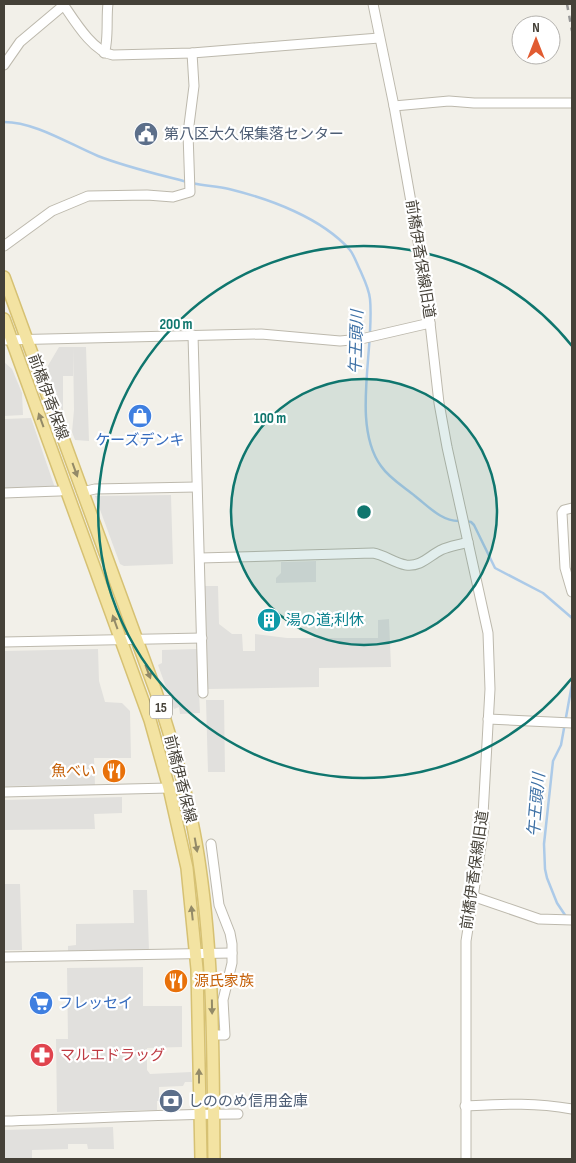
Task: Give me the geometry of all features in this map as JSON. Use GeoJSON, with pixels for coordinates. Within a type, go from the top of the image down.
{"type":"FeatureCollection","features":[{"type":"Feature","properties":{"kind":"main road","name":"前橋伊香保線"},"geometry":{"type":"LineString","coordinates":[[4,277],[166,722],[187,803],[200,867],[209,953],[213,1035],[214,1159]]}},
{"type":"Feature","properties":{"kind":"main road","name":"前橋伊香保線"},"geometry":{"type":"LineString","coordinates":[[4,319],[8,340],[122,640],[150,720],[169,788],[187,868],[196,953],[199,1027],[200,1159]]}},
{"type":"Feature","properties":{"kind":"street"},"geometry":{"type":"LineString","coordinates":[[4,65],[20,42],[63,4],[87,36],[104,52],[113,55],[192,53],[379,38]]}},
{"type":"Feature","properties":{"kind":"street"},"geometry":{"type":"LineString","coordinates":[[104,52],[106,48],[108,4]]}},
{"type":"Feature","properties":{"kind":"street","name":"前橋伊香保線旧道"},"geometry":{"type":"LineString","coordinates":[[373,4],[394,106],[419,247],[439,403],[462,519],[488,633],[490,666],[484,827],[466,942],[466,1159]]}},
{"type":"Feature","properties":{"kind":"street"},"geometry":{"type":"LineString","coordinates":[[4,244],[52,211],[88,196],[175,196],[188,194],[188,133],[194,86],[192,53]]}},
{"type":"Feature","properties":{"kind":"street"},"geometry":{"type":"LineString","coordinates":[[394,106],[449,101],[474,103],[572,103]]}},
{"type":"Feature","properties":{"kind":"street"},"geometry":{"type":"LineString","coordinates":[[8,340],[261,334],[331,340],[361,339],[430,323]]}},
{"type":"Feature","properties":{"kind":"street"},"geometry":{"type":"LineString","coordinates":[[193,335],[203,693]]}},
{"type":"Feature","properties":{"kind":"street"},"geometry":{"type":"LineString","coordinates":[[82,492],[95,489],[196,486]]}},
{"type":"Feature","properties":{"kind":"street"},"geometry":{"type":"LineString","coordinates":[[4,494],[66,490]]}},
{"type":"Feature","properties":{"kind":"street"},"geometry":{"type":"LineString","coordinates":[[572,508],[564,510],[562,514],[568,553],[565,568],[572,592]]}},
{"type":"Feature","properties":{"kind":"street"},"geometry":{"type":"LineString","coordinates":[[200,558],[373,553],[399,563],[411,565],[426,561],[442,550],[468,542]]}},
{"type":"Feature","properties":{"kind":"street"},"geometry":{"type":"LineString","coordinates":[[4,642],[202,638]]}},
{"type":"Feature","properties":{"kind":"street"},"geometry":{"type":"LineString","coordinates":[[488,719],[572,723]]}},
{"type":"Feature","properties":{"kind":"street"},"geometry":{"type":"LineString","coordinates":[[4,792],[169,788]]}},
{"type":"Feature","properties":{"kind":"street"},"geometry":{"type":"LineString","coordinates":[[211,844],[219,905],[231,938],[232,953],[232,963],[223,1000],[225,1035],[213,1035]]}},
{"type":"Feature","properties":{"kind":"street"},"geometry":{"type":"LineString","coordinates":[[472,896],[534,918],[572,920]]}},
{"type":"Feature","properties":{"kind":"street"},"geometry":{"type":"LineString","coordinates":[[4,957],[232,953]]}},
{"type":"Feature","properties":{"kind":"street"},"geometry":{"type":"LineString","coordinates":[[465,1106],[518,1103],[545,1104],[572,1110]]}},
{"type":"Feature","properties":{"kind":"street"},"geometry":{"type":"LineString","coordinates":[[4,1122],[238,1114]]}},
{"type":"Feature","properties":{"kind":"shaded area"},"geometry":{"type":"Polygon","coordinates":[[[59,347],[73,347],[73,376],[63,376],[63,413],[46,369],[59,347]]]}},
{"type":"Feature","properties":{"kind":"shaded area"},"geometry":{"type":"Polygon","coordinates":[[[73,347],[86,347],[89,441],[75,440],[72,432],[74,410],[73,347]]]}},
{"type":"Feature","properties":{"kind":"shaded area"},"geometry":{"type":"Polygon","coordinates":[[[4,362],[12,369],[22,393],[23,415],[4,416],[4,362]]]}},
{"type":"Feature","properties":{"kind":"shaded area"},"geometry":{"type":"Polygon","coordinates":[[[31,418],[55,488],[4,490],[4,419],[31,418]]]}},
{"type":"Feature","properties":{"kind":"shaded area"},"geometry":{"type":"Polygon","coordinates":[[[171,495],[173,564],[124,566],[120,564],[95,496],[171,495]]]}},
{"type":"Feature","properties":{"kind":"shaded area"},"geometry":{"type":"Polygon","coordinates":[[[316,561],[316,582],[276,583],[276,578],[281,573],[281,562],[316,561]]]}},
{"type":"Feature","properties":{"kind":"shaded area"},"geometry":{"type":"Polygon","coordinates":[[[205,586],[218,586],[219,624],[232,634],[242,634],[243,651],[255,651],[255,634],[287,638],[378,638],[378,620],[389,619],[391,667],[319,668],[319,687],[208,689],[205,586]]]}},
{"type":"Feature","properties":{"kind":"shaded area"},"geometry":{"type":"Polygon","coordinates":[[[98,649],[99,681],[105,702],[122,703],[130,711],[131,758],[94,758],[95,785],[4,786],[4,651],[98,649]]]}},
{"type":"Feature","properties":{"kind":"shaded area"},"geometry":{"type":"Polygon","coordinates":[[[197,649],[200,713],[180,714],[179,707],[174,709],[158,665],[162,663],[162,650],[197,649]]]}},
{"type":"Feature","properties":{"kind":"shaded area"},"geometry":{"type":"Polygon","coordinates":[[[206,700],[224,700],[225,772],[208,772],[206,700]]]}},
{"type":"Feature","properties":{"kind":"shaded area"},"geometry":{"type":"Polygon","coordinates":[[[122,797],[122,813],[94,814],[95,829],[4,830],[4,800],[122,797]]]}},
{"type":"Feature","properties":{"kind":"shaded area"},"geometry":{"type":"Polygon","coordinates":[[[4,884],[20,884],[22,950],[4,950],[4,884]]]}},
{"type":"Feature","properties":{"kind":"shaded area"},"geometry":{"type":"Polygon","coordinates":[[[133,890],[147,890],[149,951],[68,952],[68,946],[76,945],[76,924],[134,923],[133,890]]]}},
{"type":"Feature","properties":{"kind":"shaded area"},"geometry":{"type":"Polygon","coordinates":[[[143,967],[143,1006],[182,1006],[182,1047],[147,1048],[147,1070],[150,1074],[191,1072],[192,1082],[185,1082],[183,1086],[159,1087],[157,1110],[57,1112],[56,1039],[68,1039],[67,968],[143,967]]]}},
{"type":"Feature","properties":{"kind":"shaded area"},"geometry":{"type":"Polygon","coordinates":[[[113,1127],[114,1149],[88,1149],[87,1144],[68,1144],[68,1149],[32,1150],[32,1159],[4,1159],[4,1130],[113,1127]]]}},
{"type":"Feature","properties":{"kind":"waterway","name":"午王頭川"},"geometry":{"type":"LineString","coordinates":[[4,122],[28,126],[52,134],[109,160],[187,182]]}},
{"type":"Feature","properties":{"kind":"waterway","name":"午王頭川"},"geometry":{"type":"LineString","coordinates":[[192,183],[229,189],[278,204],[325,228],[350,250],[365,280],[370,299],[371,319],[366,408],[367,430],[372,449],[381,466],[397,482],[441,516],[453,521],[460,521]]}},
{"type":"Feature","properties":{"kind":"waterway","name":"午王頭川"},"geometry":{"type":"LineString","coordinates":[[465,521],[471,522],[474,525],[495,568],[543,593],[572,618]]}},
{"type":"Feature","properties":{"kind":"waterway","name":"午王頭川"},"geometry":{"type":"LineString","coordinates":[[567,918],[557,903],[547,878],[544,844],[553,761],[561,745],[572,684]]}},
{"type":"Feature","properties":{"kind":"railway"},"geometry":{"type":"LineString","coordinates":[[567,4],[572,31]]}},
{"type":"Feature","properties":{"kind":"place","name":"第八区大久保集落センター"},"geometry":{"type":"Point","coordinates":[146,134]}},
{"type":"Feature","properties":{"kind":"place","name":"ケーズデンキ"},"geometry":{"type":"Point","coordinates":[140,416]}},
{"type":"Feature","properties":{"kind":"place","name":"湯の道;利休"},"geometry":{"type":"Point","coordinates":[269,620]}},
{"type":"Feature","properties":{"kind":"place","name":"魚べい"},"geometry":{"type":"Point","coordinates":[114,771]}},
{"type":"Feature","properties":{"kind":"place","name":"源氏家族"},"geometry":{"type":"Point","coordinates":[176,981]}},
{"type":"Feature","properties":{"kind":"place","name":"フレッセイ"},"geometry":{"type":"Point","coordinates":[41,1003]}},
{"type":"Feature","properties":{"kind":"place","name":"マルエドラッグ"},"geometry":{"type":"Point","coordinates":[42,1055]}},
{"type":"Feature","properties":{"kind":"place","name":"しののめ信用金庫"},"geometry":{"type":"Point","coordinates":[171,1101]}}]}
